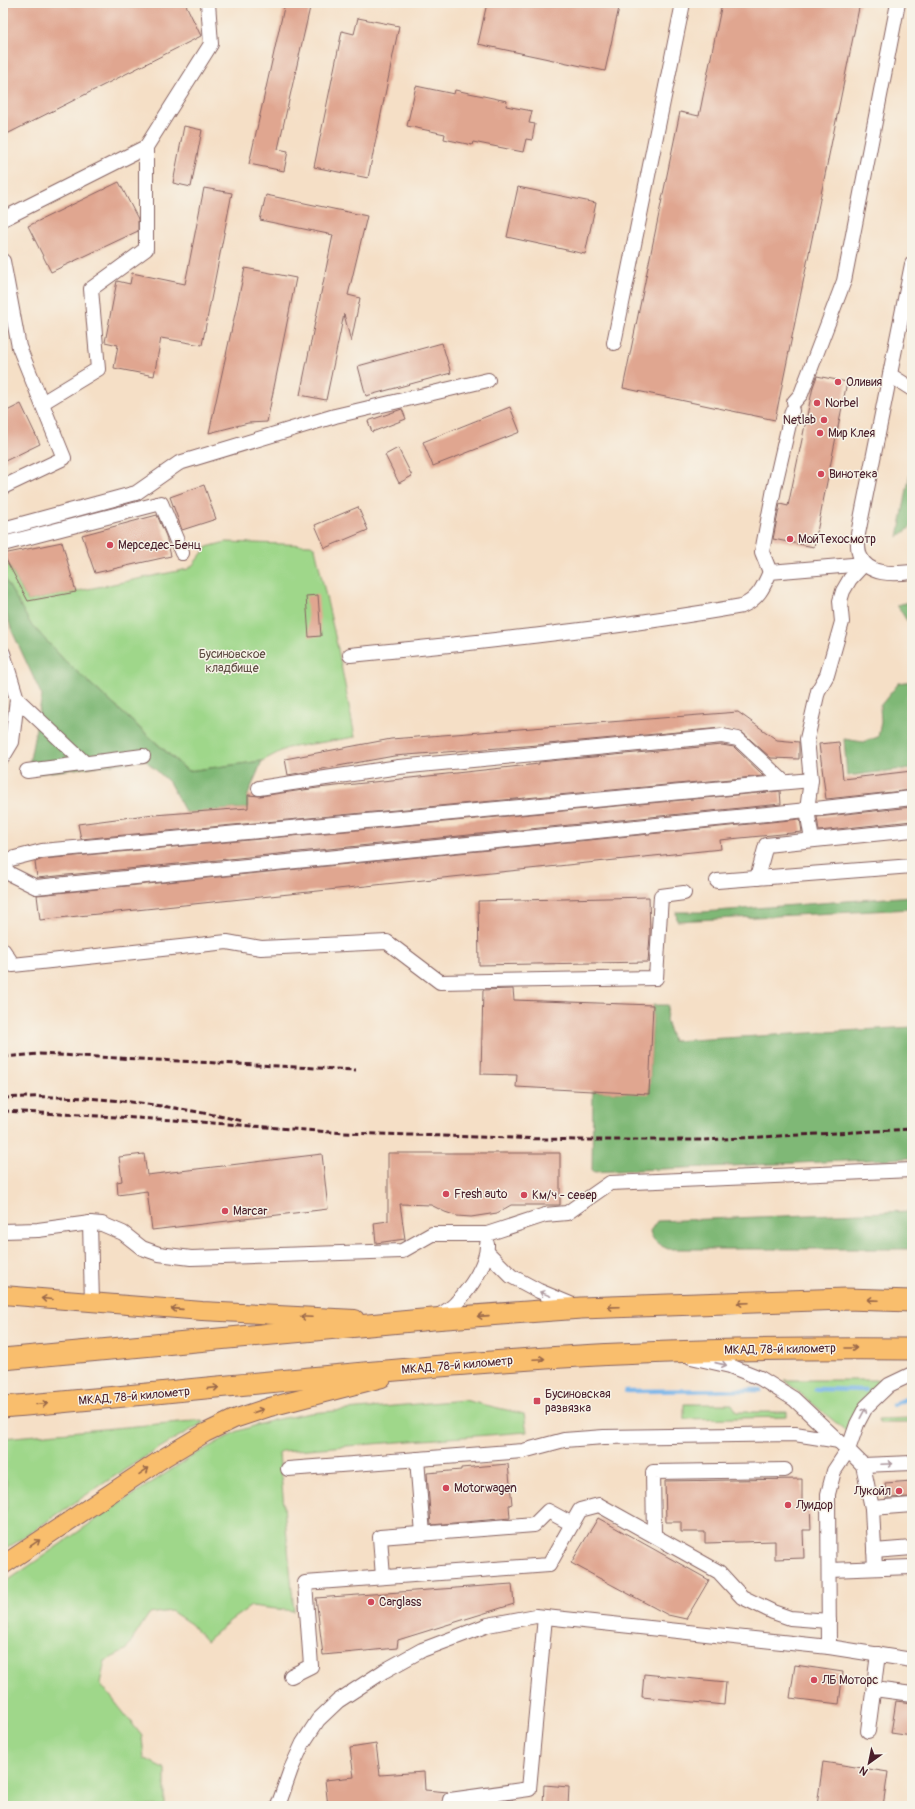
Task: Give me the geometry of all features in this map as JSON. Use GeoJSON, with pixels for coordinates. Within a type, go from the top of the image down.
{"type":"FeatureCollection","features":[{"type":"Feature","properties":{"kind":"highway"},"geometry":{"type":"LineString","coordinates":[[3,1359],[401,1322],[581,1308],[846,1299],[912,1301]]}},
{"type":"Feature","properties":{"kind":"highway","name":"МКАД, 78-й километр"},"geometry":{"type":"LineString","coordinates":[[3,1407],[416,1368],[520,1360],[669,1352],[834,1348],[912,1348]]}},
{"type":"Feature","properties":{"kind":"main road"},"geometry":{"type":"LineString","coordinates":[[3,1295],[92,1303],[401,1322]]}},
{"type":"Feature","properties":{"kind":"main road"},"geometry":{"type":"LineString","coordinates":[[3,1565],[165,1457],[215,1428],[270,1407],[416,1368]]}},
{"type":"Feature","properties":{"kind":"street"},"geometry":{"type":"LineString","coordinates":[[3,219],[146,147],[211,44],[208,3]]}},
{"type":"Feature","properties":{"kind":"street"},"geometry":{"type":"LineString","coordinates":[[614,343],[683,3]]}},
{"type":"Feature","properties":{"kind":"street"},"geometry":{"type":"LineString","coordinates":[[350,656],[496,641],[666,620],[742,606],[752,602],[762,592],[770,572],[762,552],[774,489],[793,406],[801,394],[844,281],[898,3]]}},
{"type":"Feature","properties":{"kind":"street"},"geometry":{"type":"LineString","coordinates":[[42,403],[98,369],[91,289],[146,249],[146,147]]}},
{"type":"Feature","properties":{"kind":"street"},"geometry":{"type":"LineString","coordinates":[[3,261],[19,347],[64,458],[3,487]]}},
{"type":"Feature","properties":{"kind":"street"},"geometry":{"type":"LineString","coordinates":[[912,264],[858,534],[859,555],[864,564],[875,571],[897,574],[912,572]]}},
{"type":"Feature","properties":{"kind":"street"},"geometry":{"type":"LineString","coordinates":[[890,374],[912,389]]}},
{"type":"Feature","properties":{"kind":"street"},"geometry":{"type":"LineString","coordinates":[[3,529],[136,493],[179,463],[335,416],[488,380]]}},
{"type":"Feature","properties":{"kind":"street"},"geometry":{"type":"LineString","coordinates":[[3,544],[161,503],[182,553]]}},
{"type":"Feature","properties":{"kind":"street"},"geometry":{"type":"LineString","coordinates":[[770,572],[864,564]]}},
{"type":"Feature","properties":{"kind":"street"},"geometry":{"type":"LineString","coordinates":[[812,840],[807,810],[811,780],[807,739],[818,691],[827,675],[842,622],[840,601],[843,591],[850,579],[864,564]]}},
{"type":"Feature","properties":{"kind":"street"},"geometry":{"type":"LineString","coordinates":[[3,653],[17,700],[12,742],[3,757]]}},
{"type":"Feature","properties":{"kind":"street"},"geometry":{"type":"LineString","coordinates":[[17,700],[85,763]]}},
{"type":"Feature","properties":{"kind":"street"},"geometry":{"type":"LineString","coordinates":[[259,788],[399,767],[722,736],[738,739],[784,782]]}},
{"type":"Feature","properties":{"kind":"street"},"geometry":{"type":"LineString","coordinates":[[27,771],[143,756]]}},
{"type":"Feature","properties":{"kind":"street"},"geometry":{"type":"LineString","coordinates":[[3,861],[42,851],[811,780]]}},
{"type":"Feature","properties":{"kind":"street"},"geometry":{"type":"LineString","coordinates":[[3,866],[10,874],[36,887],[807,810],[912,798]]}},
{"type":"Feature","properties":{"kind":"street"},"geometry":{"type":"LineString","coordinates":[[757,878],[766,845],[912,830]]}},
{"type":"Feature","properties":{"kind":"street"},"geometry":{"type":"LineString","coordinates":[[718,881],[912,866]]}},
{"type":"Feature","properties":{"kind":"street"},"geometry":{"type":"LineString","coordinates":[[3,950],[13,965],[227,942],[261,948],[387,942],[440,982],[656,978],[661,896],[684,893]]}},
{"type":"Feature","properties":{"kind":"street"},"geometry":{"type":"LineString","coordinates":[[3,1232],[38,1230],[90,1223],[102,1224],[123,1233],[142,1248],[159,1254],[191,1258],[402,1251],[432,1234],[487,1234],[545,1215],[567,1213],[610,1183],[912,1170]]}},
{"type":"Feature","properties":{"kind":"street"},"geometry":{"type":"LineString","coordinates":[[90,1223],[92,1303]]}},
{"type":"Feature","properties":{"kind":"street"},"geometry":{"type":"LineString","coordinates":[[433,1320],[455,1304],[471,1285],[488,1253],[487,1234]]}},
{"type":"Feature","properties":{"kind":"street"},"geometry":{"type":"LineString","coordinates":[[488,1253],[511,1276],[539,1291],[581,1308]]}},
{"type":"Feature","properties":{"kind":"street"},"geometry":{"type":"LineString","coordinates":[[669,1352],[730,1366],[760,1378],[794,1399],[844,1445],[863,1465],[872,1508],[875,1568]]}},
{"type":"Feature","properties":{"kind":"street"},"geometry":{"type":"LineString","coordinates":[[828,1647],[828,1494],[834,1471],[844,1445],[866,1407],[889,1385],[912,1374]]}},
{"type":"Feature","properties":{"kind":"street"},"geometry":{"type":"LineString","coordinates":[[288,1469],[523,1451],[564,1440],[604,1437],[795,1434],[844,1445]]}},
{"type":"Feature","properties":{"kind":"street"},"geometry":{"type":"LineString","coordinates":[[417,1459],[423,1534]]}},
{"type":"Feature","properties":{"kind":"street"},"geometry":{"type":"LineString","coordinates":[[863,1465],[912,1463]]}},
{"type":"Feature","properties":{"kind":"street"},"geometry":{"type":"LineString","coordinates":[[654,1535],[653,1472],[785,1470]]}},
{"type":"Feature","properties":{"kind":"street"},"geometry":{"type":"LineString","coordinates":[[291,1676],[311,1666],[305,1583],[549,1566],[580,1510],[599,1505],[719,1572],[742,1597],[773,1612],[790,1618],[829,1621]]}},
{"type":"Feature","properties":{"kind":"street"},"geometry":{"type":"LineString","coordinates":[[872,1508],[912,1505]]}},
{"type":"Feature","properties":{"kind":"street"},"geometry":{"type":"LineString","coordinates":[[383,1577],[380,1537],[534,1525],[548,1511],[572,1524]]}},
{"type":"Feature","properties":{"kind":"street"},"geometry":{"type":"LineString","coordinates":[[874,1551],[912,1548]]}},
{"type":"Feature","properties":{"kind":"street"},"geometry":{"type":"LineString","coordinates":[[829,1570],[912,1567]]}},
{"type":"Feature","properties":{"kind":"street"},"geometry":{"type":"LineString","coordinates":[[278,1806],[288,1775],[303,1743],[318,1720],[338,1701],[384,1671],[422,1650],[488,1625],[536,1616],[828,1647],[912,1660]]}},
{"type":"Feature","properties":{"kind":"street"},"geometry":{"type":"LineString","coordinates":[[449,1806],[450,1800],[529,1789],[545,1617]]}},
{"type":"Feature","properties":{"kind":"street"},"geometry":{"type":"LineString","coordinates":[[868,1731],[878,1654]]}},
{"type":"Feature","properties":{"kind":"street"},"geometry":{"type":"LineString","coordinates":[[874,1689],[912,1694]]}},
{"type":"Feature","properties":{"kind":"green space"},"geometry":{"type":"Polygon","coordinates":[[[912,462],[912,526],[898,537],[912,462]]]}},
{"type":"Feature","properties":{"kind":"green space","name":"Бусиновское кладбище"},"geometry":{"type":"Polygon","coordinates":[[[226,542],[311,545],[315,548],[338,649],[355,737],[287,748],[262,761],[188,771],[65,661],[30,623],[5,579],[3,580],[3,555],[28,601],[188,569],[207,547],[226,542]]]}},
{"type":"Feature","properties":{"kind":"green space"},"geometry":{"type":"Polygon","coordinates":[[[5,579],[30,623],[65,661],[188,771],[262,761],[248,795],[248,808],[186,813],[169,782],[145,760],[27,775],[42,696],[12,631],[3,604],[3,580],[5,579]]]}},
{"type":"Feature","properties":{"kind":"green space"},"geometry":{"type":"Polygon","coordinates":[[[912,601],[912,619],[907,621],[897,605],[912,601]]]}},
{"type":"Feature","properties":{"kind":"green space"},"geometry":{"type":"Polygon","coordinates":[[[912,681],[912,768],[847,776],[844,739],[863,742],[878,737],[881,722],[880,706],[899,683],[912,681]]]}},
{"type":"Feature","properties":{"kind":"green space"},"geometry":{"type":"Polygon","coordinates":[[[912,896],[912,909],[677,921],[676,912],[703,912],[912,896]]]}},
{"type":"Feature","properties":{"kind":"green space"},"geometry":{"type":"Polygon","coordinates":[[[653,1005],[668,1005],[666,1020],[673,1041],[912,1027],[912,1158],[592,1172],[593,1091],[649,1093],[653,1005]]]}},
{"type":"Feature","properties":{"kind":"green space"},"geometry":{"type":"Polygon","coordinates":[[[912,1211],[912,1249],[668,1249],[656,1242],[650,1231],[657,1221],[912,1211]]]}},
{"type":"Feature","properties":{"kind":"green space"},"geometry":{"type":"Polygon","coordinates":[[[784,1380],[881,1380],[857,1407],[846,1431],[784,1380]]]}},
{"type":"Feature","properties":{"kind":"green space"},"geometry":{"type":"Polygon","coordinates":[[[464,1400],[524,1414],[527,1432],[282,1451],[279,1454],[294,1611],[251,1606],[231,1620],[206,1641],[191,1624],[171,1611],[149,1614],[125,1651],[105,1661],[100,1683],[142,1736],[144,1758],[165,1769],[165,1806],[3,1806],[3,1584],[114,1507],[194,1455],[238,1431],[273,1420],[311,1413],[464,1400]]]}},
{"type":"Feature","properties":{"kind":"green space"},"geometry":{"type":"Polygon","coordinates":[[[684,1404],[732,1404],[737,1412],[787,1412],[787,1417],[684,1419],[684,1404]]]}},
{"type":"Feature","properties":{"kind":"green space"},"geometry":{"type":"Polygon","coordinates":[[[912,1418],[912,1423],[879,1423],[878,1419],[912,1418]]]}},
{"type":"Feature","properties":{"kind":"green space"},"geometry":{"type":"Polygon","coordinates":[[[202,1420],[203,1423],[126,1469],[3,1551],[3,1520],[8,1503],[6,1481],[3,1475],[3,1438],[202,1420]]]}},
{"type":"Feature","properties":{"kind":"building"},"geometry":{"type":"Polygon","coordinates":[[[3,3],[185,3],[201,36],[3,136],[3,3]]]}},
{"type":"Feature","properties":{"kind":"building"},"geometry":{"type":"Polygon","coordinates":[[[285,3],[311,3],[278,149],[288,151],[284,171],[249,164],[285,3]]]}},
{"type":"Feature","properties":{"kind":"building"},"geometry":{"type":"Polygon","coordinates":[[[487,3],[620,3],[605,71],[478,44],[487,3]]]}},
{"type":"Feature","properties":{"kind":"building"},"geometry":{"type":"Polygon","coordinates":[[[722,3],[860,3],[775,420],[623,388],[680,112],[699,116],[722,3]]]}},
{"type":"Feature","properties":{"kind":"building"},"geometry":{"type":"Polygon","coordinates":[[[358,18],[399,26],[368,178],[314,167],[342,31],[354,34],[358,18]]]}},
{"type":"Feature","properties":{"kind":"building"},"geometry":{"type":"Polygon","coordinates":[[[416,86],[454,94],[455,90],[507,101],[506,106],[532,111],[529,123],[535,124],[532,140],[526,139],[523,152],[473,142],[472,145],[444,139],[445,134],[407,126],[416,86]]]}},
{"type":"Feature","properties":{"kind":"building"},"geometry":{"type":"Polygon","coordinates":[[[184,126],[202,130],[191,187],[173,183],[184,126]]]}},
{"type":"Feature","properties":{"kind":"building"},"geometry":{"type":"Polygon","coordinates":[[[119,182],[138,219],[138,231],[51,272],[28,226],[119,182]]]}},
{"type":"Feature","properties":{"kind":"building"},"geometry":{"type":"Polygon","coordinates":[[[518,187],[596,203],[585,254],[507,237],[518,187]]]}},
{"type":"Feature","properties":{"kind":"building"},"geometry":{"type":"Polygon","coordinates":[[[204,188],[232,193],[202,345],[161,338],[154,376],[114,368],[118,345],[105,342],[117,281],[130,284],[132,273],[185,284],[204,188]]]}},
{"type":"Feature","properties":{"kind":"building"},"geometry":{"type":"Polygon","coordinates":[[[266,195],[367,216],[348,295],[360,298],[351,342],[344,314],[326,400],[300,395],[333,235],[260,220],[266,195]]]}},
{"type":"Feature","properties":{"kind":"building"},"geometry":{"type":"Polygon","coordinates":[[[245,268],[296,278],[267,422],[248,423],[209,433],[245,268]]]}},
{"type":"Feature","properties":{"kind":"building"},"geometry":{"type":"Polygon","coordinates":[[[442,343],[451,373],[366,396],[358,366],[442,343]]]}},
{"type":"Feature","properties":{"kind":"building"},"geometry":{"type":"Polygon","coordinates":[[[817,376],[847,382],[814,547],[773,539],[780,504],[788,506],[813,387],[817,376]]]}},
{"type":"Feature","properties":{"kind":"building"},"geometry":{"type":"Polygon","coordinates":[[[21,404],[40,444],[3,462],[3,413],[21,404]]]}},
{"type":"Feature","properties":{"kind":"building"},"geometry":{"type":"Polygon","coordinates":[[[510,407],[520,432],[433,466],[423,442],[510,407]]]}},
{"type":"Feature","properties":{"kind":"building"},"geometry":{"type":"Polygon","coordinates":[[[402,409],[406,419],[372,432],[368,421],[402,409]]]}},
{"type":"Feature","properties":{"kind":"building"},"geometry":{"type":"Polygon","coordinates":[[[398,448],[412,476],[399,483],[385,455],[398,448]]]}},
{"type":"Feature","properties":{"kind":"building"},"geometry":{"type":"Polygon","coordinates":[[[204,485],[216,519],[182,530],[170,497],[204,485]]]}},
{"type":"Feature","properties":{"kind":"building"},"geometry":{"type":"Polygon","coordinates":[[[358,507],[368,530],[325,548],[315,525],[358,507]]]}},
{"type":"Feature","properties":{"kind":"building"},"geometry":{"type":"Polygon","coordinates":[[[157,515],[166,536],[171,556],[95,573],[82,535],[157,515]]]}},
{"type":"Feature","properties":{"kind":"building"},"geometry":{"type":"Polygon","coordinates":[[[62,542],[76,592],[28,601],[3,554],[62,542]]]}},
{"type":"Feature","properties":{"kind":"building"},"geometry":{"type":"Polygon","coordinates":[[[318,595],[321,636],[309,637],[306,596],[318,595]]]}},
{"type":"Feature","properties":{"kind":"building"},"geometry":{"type":"Polygon","coordinates":[[[738,712],[777,740],[799,742],[799,759],[771,758],[743,733],[721,728],[537,745],[394,756],[288,775],[285,759],[391,739],[738,712]]]}},
{"type":"Feature","properties":{"kind":"building"},"geometry":{"type":"Polygon","coordinates":[[[839,742],[843,779],[912,771],[912,790],[826,799],[819,744],[839,742]]]}},
{"type":"Feature","properties":{"kind":"building"},"geometry":{"type":"Polygon","coordinates":[[[722,745],[734,747],[764,776],[81,839],[78,824],[154,814],[248,808],[248,795],[260,796],[318,788],[539,764],[539,762],[722,745]]]}},
{"type":"Feature","properties":{"kind":"building"},"geometry":{"type":"Polygon","coordinates":[[[780,791],[781,804],[37,878],[35,862],[43,859],[780,791]]]}},
{"type":"Feature","properties":{"kind":"building"},"geometry":{"type":"Polygon","coordinates":[[[912,807],[912,821],[819,831],[817,817],[912,807]]]}},
{"type":"Feature","properties":{"kind":"building"},"geometry":{"type":"Polygon","coordinates":[[[800,819],[802,832],[720,840],[721,849],[40,920],[37,895],[800,819]]]}},
{"type":"Feature","properties":{"kind":"building"},"geometry":{"type":"Polygon","coordinates":[[[649,897],[650,936],[648,962],[479,965],[478,901],[649,897]]]}},
{"type":"Feature","properties":{"kind":"building"},"geometry":{"type":"Polygon","coordinates":[[[513,989],[514,1000],[653,1005],[649,1094],[516,1087],[517,1075],[481,1074],[483,990],[513,989]]]}},
{"type":"Feature","properties":{"kind":"building"},"geometry":{"type":"Polygon","coordinates":[[[388,1153],[560,1153],[560,1205],[511,1205],[497,1213],[471,1217],[457,1216],[431,1205],[400,1204],[405,1239],[376,1243],[374,1223],[388,1221],[388,1153]]]}},
{"type":"Feature","properties":{"kind":"building"},"geometry":{"type":"Polygon","coordinates":[[[144,1154],[147,1175],[322,1154],[328,1209],[152,1230],[147,1191],[118,1195],[117,1182],[122,1181],[119,1157],[144,1154]]]}},
{"type":"Feature","properties":{"kind":"building"},"geometry":{"type":"Polygon","coordinates":[[[508,1464],[512,1504],[509,1505],[510,1518],[431,1525],[427,1473],[461,1470],[461,1468],[508,1464]]]}},
{"type":"Feature","properties":{"kind":"building"},"geometry":{"type":"Polygon","coordinates":[[[802,1479],[802,1503],[810,1503],[811,1530],[803,1530],[804,1558],[775,1559],[775,1541],[705,1543],[705,1532],[681,1532],[681,1522],[666,1522],[665,1481],[802,1479]]]}},
{"type":"Feature","properties":{"kind":"building","name":"Лукойл"},"geometry":{"type":"Polygon","coordinates":[[[912,1481],[912,1497],[886,1498],[885,1483],[912,1481]]]}},
{"type":"Feature","properties":{"kind":"building"},"geometry":{"type":"Polygon","coordinates":[[[598,1518],[709,1580],[686,1619],[668,1615],[571,1563],[598,1518]]]}},
{"type":"Feature","properties":{"kind":"building"},"geometry":{"type":"Polygon","coordinates":[[[512,1584],[514,1604],[398,1640],[397,1648],[323,1655],[316,1598],[512,1584]]]}},
{"type":"Feature","properties":{"kind":"building"},"geometry":{"type":"Polygon","coordinates":[[[795,1665],[843,1672],[839,1704],[790,1698],[795,1665]]]}},
{"type":"Feature","properties":{"kind":"building"},"geometry":{"type":"Polygon","coordinates":[[[644,1674],[726,1682],[724,1705],[642,1697],[644,1674]]]}},
{"type":"Feature","properties":{"kind":"building"},"geometry":{"type":"Polygon","coordinates":[[[896,1701],[912,1703],[912,1736],[891,1733],[896,1701]]]}},
{"type":"Feature","properties":{"kind":"building"},"geometry":{"type":"Polygon","coordinates":[[[376,1744],[380,1775],[424,1772],[425,1790],[448,1792],[444,1794],[441,1806],[328,1806],[325,1780],[354,1777],[350,1748],[376,1744]]]}},
{"type":"Feature","properties":{"kind":"building"},"geometry":{"type":"Polygon","coordinates":[[[823,1762],[888,1772],[883,1806],[817,1806],[823,1762]]]}},
{"type":"Feature","properties":{"kind":"building"},"geometry":{"type":"Polygon","coordinates":[[[544,1785],[569,1787],[568,1806],[543,1806],[544,1785]]]}},
{"type":"Feature","properties":{"kind":"building"},"geometry":{"type":"Polygon","coordinates":[[[513,1800],[513,1806],[469,1806],[513,1800]]]}},
{"type":"Feature","properties":{"kind":"waterway"},"geometry":{"type":"LineString","coordinates":[[815,1389],[865,1390]]}},
{"type":"Feature","properties":{"kind":"waterway"},"geometry":{"type":"LineString","coordinates":[[626,1391],[760,1390]]}},
{"type":"Feature","properties":{"kind":"waterway"},"geometry":{"type":"LineString","coordinates":[[893,1405],[912,1396]]}},
{"type":"Feature","properties":{"kind":"railway"},"geometry":{"type":"LineString","coordinates":[[3,1057],[39,1054],[356,1070]]}},
{"type":"Feature","properties":{"kind":"railway"},"geometry":{"type":"LineString","coordinates":[[3,1098],[63,1097],[124,1101],[243,1121]]}},
{"type":"Feature","properties":{"kind":"railway"},"geometry":{"type":"LineString","coordinates":[[3,1111],[174,1120],[344,1133],[579,1140],[704,1140],[912,1129]]}},
{"type":"Feature","properties":{"kind":"place","name":"Оливия"},"geometry":{"type":"Point","coordinates":[838,382]}},
{"type":"Feature","properties":{"kind":"place","name":"Norbel"},"geometry":{"type":"Point","coordinates":[817,403]}},
{"type":"Feature","properties":{"kind":"place","name":"Netlab"},"geometry":{"type":"Point","coordinates":[824,420]}},
{"type":"Feature","properties":{"kind":"place","name":"Мир Клея"},"geometry":{"type":"Point","coordinates":[820,433]}},
{"type":"Feature","properties":{"kind":"place","name":"Винотека"},"geometry":{"type":"Point","coordinates":[821,474]}},
{"type":"Feature","properties":{"kind":"place","name":"МойТехосмотр"},"geometry":{"type":"Point","coordinates":[790,539]}},
{"type":"Feature","properties":{"kind":"place","name":"Мерседес-Бенц"},"geometry":{"type":"Point","coordinates":[110,545]}},
{"type":"Feature","properties":{"kind":"place","name":"Fresh auto"},"geometry":{"type":"Point","coordinates":[446,1194]}},
{"type":"Feature","properties":{"kind":"place","name":"Км/ч - север"},"geometry":{"type":"Point","coordinates":[524,1195]}},
{"type":"Feature","properties":{"kind":"place","name":"Marcar"},"geometry":{"type":"Point","coordinates":[225,1211]}},
{"type":"Feature","properties":{"kind":"place","name":"Бусиновская развязка"},"geometry":{"type":"Point","coordinates":[537,1401]}},
{"type":"Feature","properties":{"kind":"place","name":"Motorwagen"},"geometry":{"type":"Point","coordinates":[446,1488]}},
{"type":"Feature","properties":{"kind":"place","name":"Лукойл"},"geometry":{"type":"Point","coordinates":[899,1491]}},
{"type":"Feature","properties":{"kind":"place","name":"Луидор"},"geometry":{"type":"Point","coordinates":[788,1505]}},
{"type":"Feature","properties":{"kind":"place","name":"Carglass"},"geometry":{"type":"Point","coordinates":[371,1602]}},
{"type":"Feature","properties":{"kind":"place","name":"ЛБ Моторс"},"geometry":{"type":"Point","coordinates":[814,1680]}}]}
